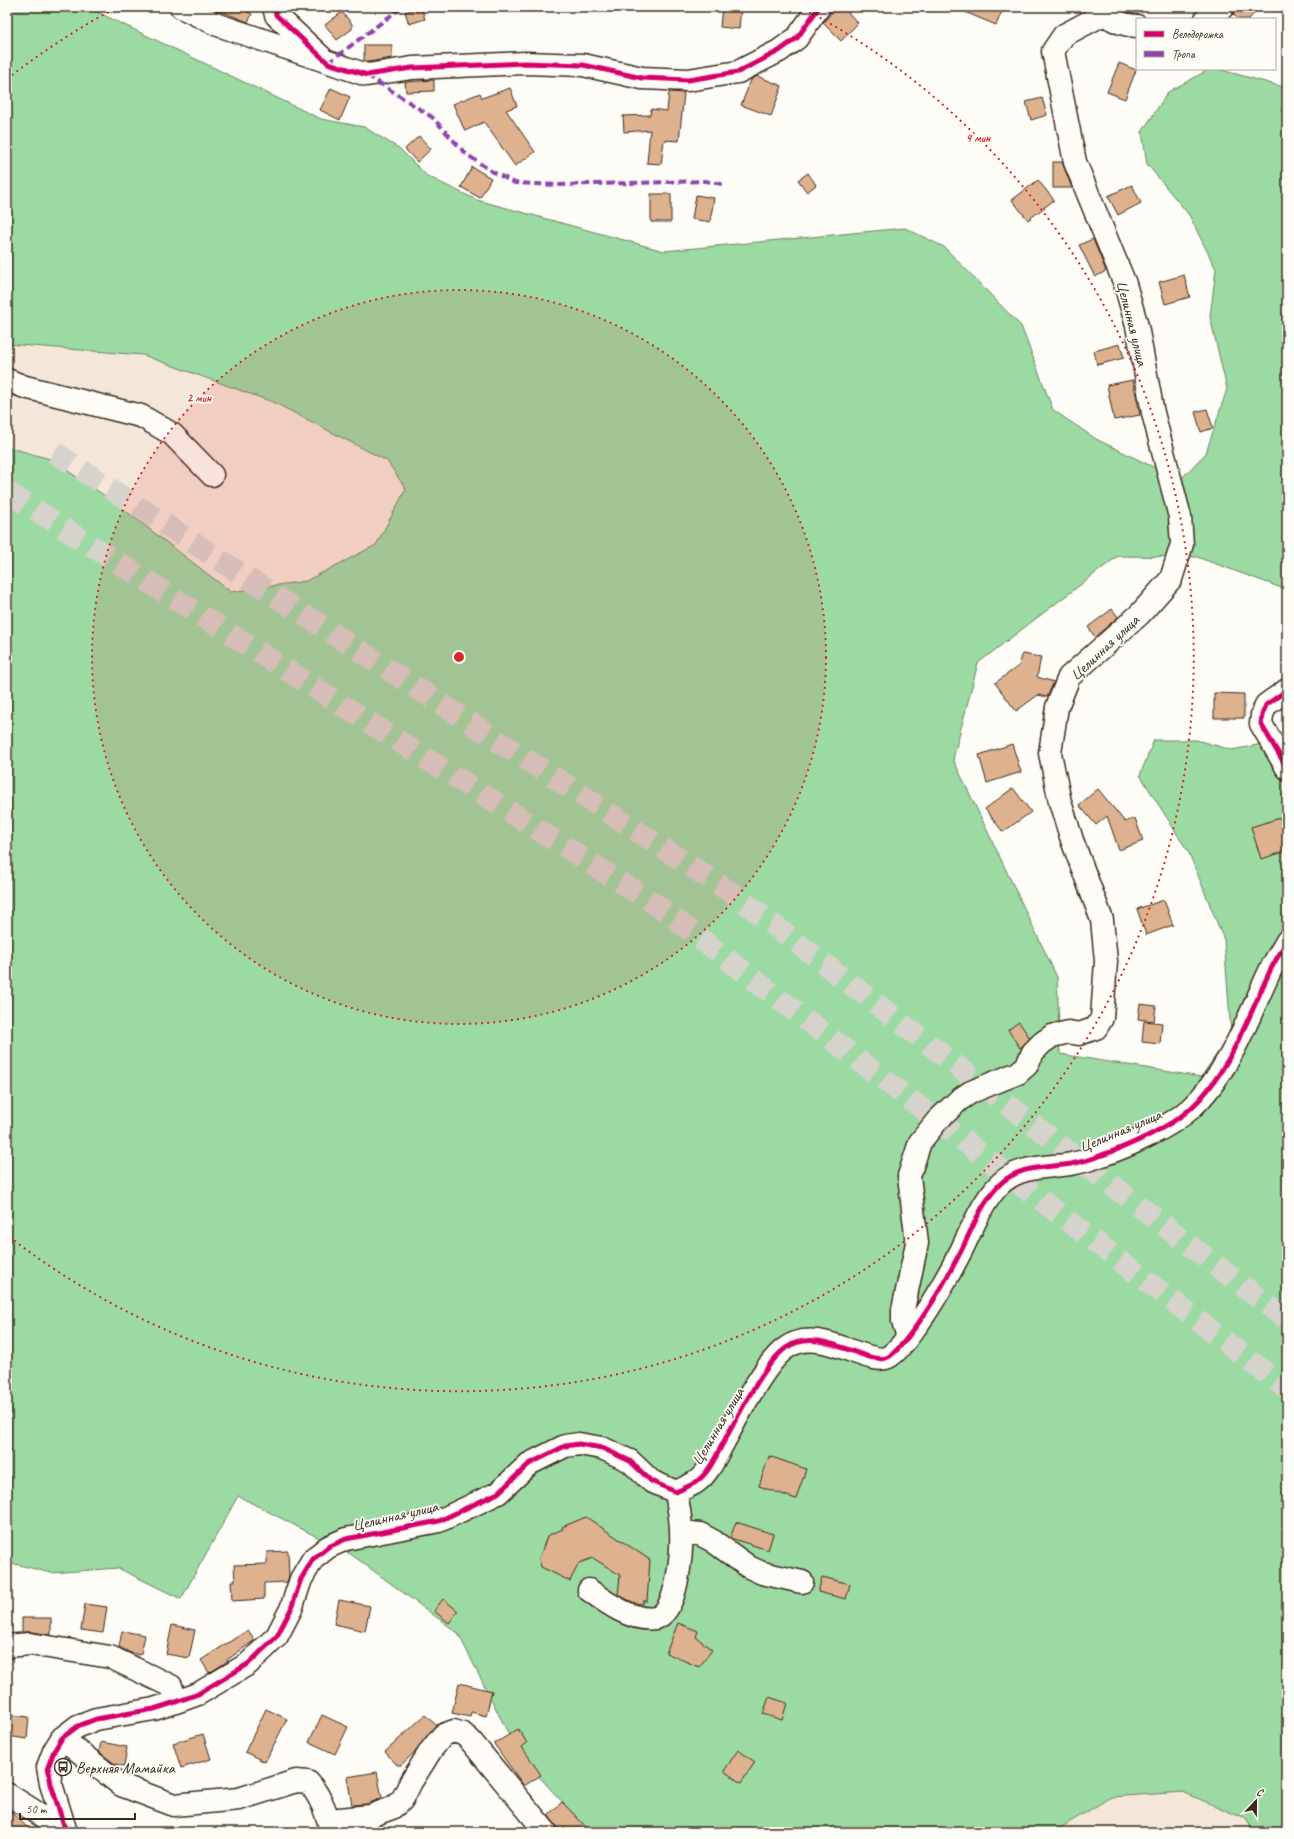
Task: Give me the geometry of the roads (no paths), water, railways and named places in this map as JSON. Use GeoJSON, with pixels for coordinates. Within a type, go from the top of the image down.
{"type":"FeatureCollection","features":[{"type":"Feature","properties":{"kind":"street"},"geometry":{"type":"LineString","coordinates":[[181,7],[218,25],[367,75],[412,68],[526,63],[583,65],[642,78],[688,80],[738,72],[779,51],[797,38],[819,7]]}},
{"type":"Feature","properties":{"kind":"street"},"geometry":{"type":"LineString","coordinates":[[274,7],[276,15],[328,63]]}},
{"type":"Feature","properties":{"kind":"street"},"geometry":{"type":"LineString","coordinates":[[1208,18],[1223,7]]}},
{"type":"Feature","properties":{"kind":"street","name":"Целинная улица"},"geometry":{"type":"LineString","coordinates":[[908,1337],[903,1321],[903,1310],[917,1243],[909,1176],[920,1142],[937,1121],[959,1100],[971,1092],[1018,1073],[1027,1065],[1033,1052],[1052,1036],[1069,1032],[1079,1034],[1085,1032],[1096,1028],[1102,1018],[1106,961],[1102,920],[1072,840],[1060,802],[1050,753],[1057,707],[1069,677],[1140,614],[1171,579],[1182,544],[1180,517],[1153,413],[1137,326],[1125,284],[1075,162],[1053,51],[1064,35],[1100,11],[1123,25],[1136,26]]}},
{"type":"Feature","properties":{"kind":"street"},"geometry":{"type":"LineString","coordinates":[[7,380],[25,387],[141,416],[172,434],[212,475]]}},
{"type":"Feature","properties":{"kind":"street"},"geometry":{"type":"LineString","coordinates":[[1287,690],[1266,706],[1262,714],[1261,724],[1287,768]]}},
{"type":"Feature","properties":{"kind":"street","name":"Целинная улица"},"geometry":{"type":"LineString","coordinates":[[64,1832],[51,1784],[48,1766],[54,1751],[62,1738],[78,1726],[96,1719],[154,1709],[198,1694],[248,1664],[277,1636],[290,1609],[301,1579],[313,1559],[328,1547],[346,1540],[439,1521],[498,1493],[529,1464],[565,1446],[579,1444],[602,1448],[630,1461],[651,1481],[676,1492],[697,1482],[712,1464],[770,1362],[787,1346],[808,1339],[833,1343],[872,1358],[882,1359],[889,1357],[908,1337],[921,1320],[961,1251],[986,1201],[1000,1183],[1014,1174],[1032,1168],[1072,1164],[1104,1155],[1173,1122],[1191,1108],[1218,1075],[1248,1022],[1270,971],[1287,942]]}},
{"type":"Feature","properties":{"kind":"street"},"geometry":{"type":"LineString","coordinates":[[589,1590],[615,1609],[645,1618],[656,1618],[665,1612],[674,1597],[679,1565],[682,1532],[676,1492]]}},
{"type":"Feature","properties":{"kind":"street"},"geometry":{"type":"LineString","coordinates":[[682,1532],[700,1534],[713,1541],[749,1567],[762,1573],[802,1582]]}},
{"type":"Feature","properties":{"kind":"street"},"geometry":{"type":"LineString","coordinates":[[7,1646],[30,1644],[110,1657],[171,1686],[176,1702]]}},
{"type":"Feature","properties":{"kind":"street"},"geometry":{"type":"LineString","coordinates":[[62,1738],[121,1785],[174,1805],[239,1799],[296,1781],[308,1782],[314,1788],[330,1826],[370,1816],[392,1808],[402,1800],[411,1782],[431,1750],[443,1735],[454,1731],[463,1734],[470,1740],[546,1832]]}},
{"type":"Feature","properties":{"kind":"street"},"geometry":{"type":"LineString","coordinates":[[7,1794],[47,1819],[64,1832]]}},
{"type":"Feature","properties":{"kind":"tunnel"},"geometry":{"type":"LineString","coordinates":[[54,452],[735,895],[1287,1320]]}},
{"type":"Feature","properties":{"kind":"tunnel"},"geometry":{"type":"LineString","coordinates":[[7,492],[658,906],[1287,1389]]}},
{"type":"Feature","properties":{"kind":"place","name":"Верхняя Мамайка"},"geometry":{"type":"Point","coordinates":[63,1767]}}]}
